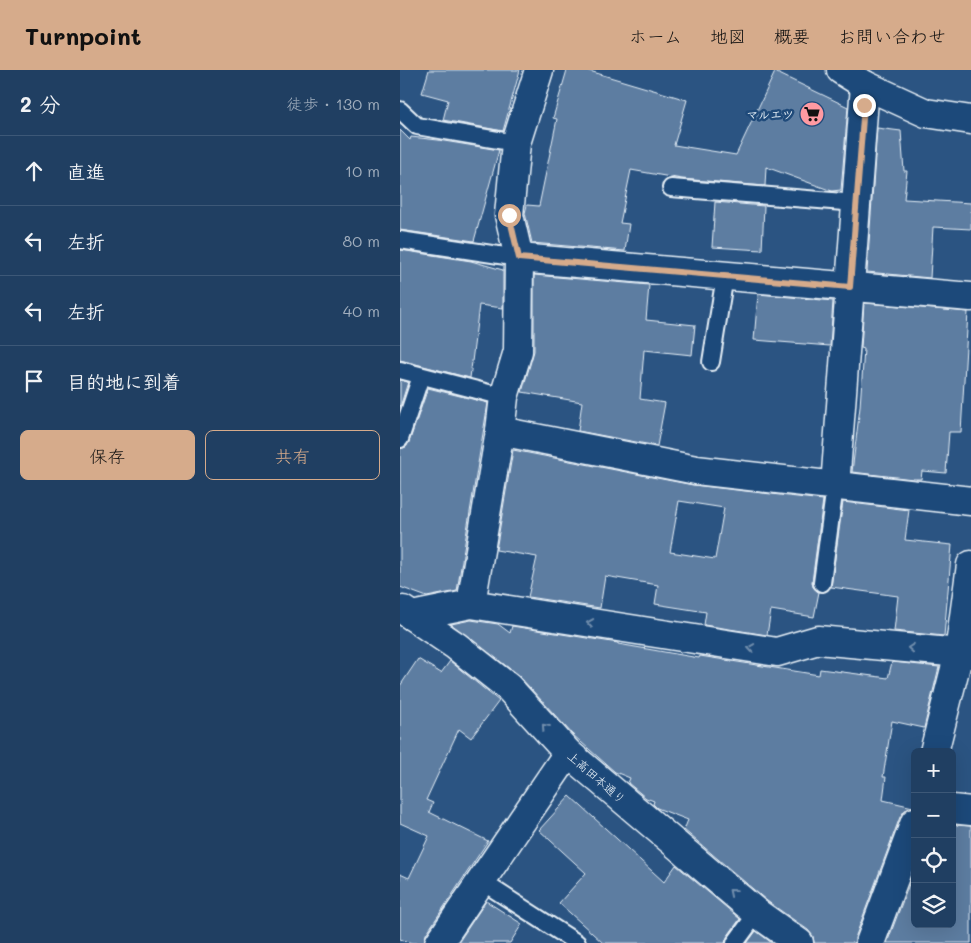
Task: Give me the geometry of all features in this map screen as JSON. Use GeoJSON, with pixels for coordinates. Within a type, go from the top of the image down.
{"type":"FeatureCollection","features":[{"type":"Feature","properties":{"kind":"street"},"geometry":{"type":"LineString","coordinates":[[471,604],[504,397],[518,351],[519,258],[509,215],[516,143],[539,70]]}},
{"type":"Feature","properties":{"kind":"street"},"geometry":{"type":"LineString","coordinates":[[841,70],[867,78],[926,113],[971,120]]}},
{"type":"Feature","properties":{"kind":"street"},"geometry":{"type":"LineString","coordinates":[[835,486],[867,78]]}},
{"type":"Feature","properties":{"kind":"street"},"geometry":{"type":"LineString","coordinates":[[519,258],[971,297]]}},
{"type":"Feature","properties":{"kind":"street"},"geometry":{"type":"LineString","coordinates":[[500,431],[696,470],[971,501]]}},
{"type":"Feature","properties":{"kind":"street"},"geometry":{"type":"LineString","coordinates":[[935,748],[965,653],[971,565]]}},
{"type":"Feature","properties":{"kind":"street"},"geometry":{"type":"LineString","coordinates":[[406,612],[471,604],[777,652],[818,640],[965,653]]}},
{"type":"Feature","properties":{"kind":"street","name":"上高田本通り"},"geometry":{"type":"LineString","coordinates":[[406,612],[456,646],[508,687],[568,753],[757,912],[799,943]]}},
{"type":"Feature","properties":{"kind":"street"},"geometry":{"type":"LineString","coordinates":[[439,943],[568,753]]}},
{"type":"Feature","properties":{"kind":"street"},"geometry":{"type":"LineString","coordinates":[[956,809],[971,811]]}},
{"type":"Feature","properties":{"kind":"street"},"geometry":{"type":"LineString","coordinates":[[870,943],[911,833]]}},
{"type":"Feature","properties":{"kind":"lane"},"geometry":{"type":"LineString","coordinates":[[400,110],[417,126],[516,143]]}},
{"type":"Feature","properties":{"kind":"lane"},"geometry":{"type":"LineString","coordinates":[[670,188],[856,203]]}},
{"type":"Feature","properties":{"kind":"lane"},"geometry":{"type":"LineString","coordinates":[[400,240],[519,258]]}},
{"type":"Feature","properties":{"kind":"lane"},"geometry":{"type":"LineString","coordinates":[[712,362],[725,276]]}},
{"type":"Feature","properties":{"kind":"lane"},"geometry":{"type":"LineString","coordinates":[[400,370],[504,397]]}},
{"type":"Feature","properties":{"kind":"lane"},"geometry":{"type":"LineString","coordinates":[[400,439],[421,376]]}},
{"type":"Feature","properties":{"kind":"lane"},"geometry":{"type":"LineString","coordinates":[[822,584],[835,486]]}},
{"type":"Feature","properties":{"kind":"lane"},"geometry":{"type":"LineString","coordinates":[[481,881],[577,943]]}},
{"type":"Feature","properties":{"kind":"lane"},"geometry":{"type":"LineString","coordinates":[[735,943],[757,912]]}},
{"type":"Feature","properties":{"kind":"building"},"geometry":{"type":"Polygon","coordinates":[[[429,70],[520,70],[503,131],[443,120],[448,100],[422,93],[429,70]]]}},
{"type":"Feature","properties":{"kind":"building"},"geometry":{"type":"Polygon","coordinates":[[[567,70],[586,70],[687,100],[674,145],[736,155],[775,72],[848,107],[841,190],[832,191],[766,167],[765,186],[682,179],[631,170],[620,223],[629,224],[625,251],[532,243],[525,213],[527,205],[539,206],[557,119],[553,118],[567,70]]]}},
{"type":"Feature","properties":{"kind":"building"},"geometry":{"type":"Polygon","coordinates":[[[877,128],[901,131],[904,171],[907,171],[904,199],[971,203],[971,229],[933,227],[930,278],[867,272],[877,128]]]}},
{"type":"Feature","properties":{"kind":"building"},"geometry":{"type":"Polygon","coordinates":[[[400,130],[410,140],[411,137],[438,140],[499,150],[474,241],[400,230],[400,130]]]}},
{"type":"Feature","properties":{"kind":"building"},"geometry":{"type":"Polygon","coordinates":[[[715,202],[764,206],[762,250],[712,247],[715,202]]]}},
{"type":"Feature","properties":{"kind":"building"},"geometry":{"type":"Polygon","coordinates":[[[400,250],[471,261],[503,270],[503,308],[479,305],[470,378],[400,360],[400,250]]]}},
{"type":"Feature","properties":{"kind":"building"},"geometry":{"type":"Polygon","coordinates":[[[534,275],[649,285],[646,320],[695,325],[692,355],[644,350],[640,399],[665,403],[657,446],[578,431],[582,402],[522,392],[534,351],[534,275]]]}},
{"type":"Feature","properties":{"kind":"building"},"geometry":{"type":"Polygon","coordinates":[[[758,294],[833,301],[830,346],[754,340],[758,294]]]}},
{"type":"Feature","properties":{"kind":"building"},"geometry":{"type":"Polygon","coordinates":[[[864,303],[968,312],[961,432],[949,432],[946,473],[922,471],[921,479],[913,479],[852,472],[860,407],[864,349],[861,348],[864,303]]]}},
{"type":"Feature","properties":{"kind":"building"},"geometry":{"type":"Polygon","coordinates":[[[400,380],[408,382],[400,407],[400,380]]]}},
{"type":"Feature","properties":{"kind":"building"},"geometry":{"type":"Polygon","coordinates":[[[428,388],[488,403],[457,591],[427,597],[400,587],[400,449],[406,447],[409,442],[428,388]]]}},
{"type":"Feature","properties":{"kind":"building"},"geometry":{"type":"Polygon","coordinates":[[[513,450],[693,485],[823,500],[812,582],[813,587],[819,592],[814,617],[771,610],[767,635],[704,625],[706,612],[655,604],[658,585],[605,576],[600,608],[528,597],[537,557],[496,550],[513,450]],[[679,501],[670,552],[715,559],[724,508],[679,501]]]}},
{"type":"Feature","properties":{"kind":"building"},"geometry":{"type":"Polygon","coordinates":[[[843,502],[909,510],[905,540],[952,545],[944,636],[894,631],[898,596],[831,587],[843,502]]]}},
{"type":"Feature","properties":{"kind":"building"},"geometry":{"type":"Polygon","coordinates":[[[471,620],[498,624],[510,633],[512,626],[699,658],[700,656],[819,675],[820,669],[888,678],[892,662],[939,667],[924,728],[892,721],[883,777],[886,777],[883,800],[911,808],[905,810],[900,817],[855,938],[855,943],[814,943],[813,936],[808,930],[767,901],[684,830],[688,820],[657,808],[653,804],[654,801],[646,798],[628,783],[630,778],[615,772],[573,735],[518,675],[451,624],[471,620]]]}},
{"type":"Feature","properties":{"kind":"building"},"geometry":{"type":"Polygon","coordinates":[[[418,659],[441,673],[450,661],[499,701],[471,738],[459,729],[426,800],[433,803],[429,812],[488,841],[426,934],[424,943],[412,943],[400,939],[400,874],[409,878],[429,836],[400,823],[400,686],[418,659]]]}},
{"type":"Feature","properties":{"kind":"building"},"geometry":{"type":"Polygon","coordinates":[[[570,796],[664,882],[676,865],[740,919],[725,943],[603,943],[559,903],[586,873],[539,830],[570,796]]]}},
{"type":"Feature","properties":{"kind":"building"},"geometry":{"type":"Polygon","coordinates":[[[956,825],[971,826],[971,943],[887,943],[911,879],[911,928],[956,928],[956,825]]]}},
{"type":"Feature","properties":{"kind":"building"},"geometry":{"type":"Polygon","coordinates":[[[486,901],[522,924],[510,943],[458,943],[486,901]]]}},
{"type":"Feature","properties":{"kind":"building"},"geometry":{"type":"Polygon","coordinates":[[[756,931],[772,943],[747,943],[756,931]]]}},
{"type":"Feature","properties":{"kind":"place","name":"マルエツ"},"geometry":{"type":"Point","coordinates":[812,114]}},
{"type":"Feature","properties":{"kind":"route"},"geometry":{"type":"LineString","coordinates":[[509,215],[519,258],[850,287],[864,105]]}}]}
